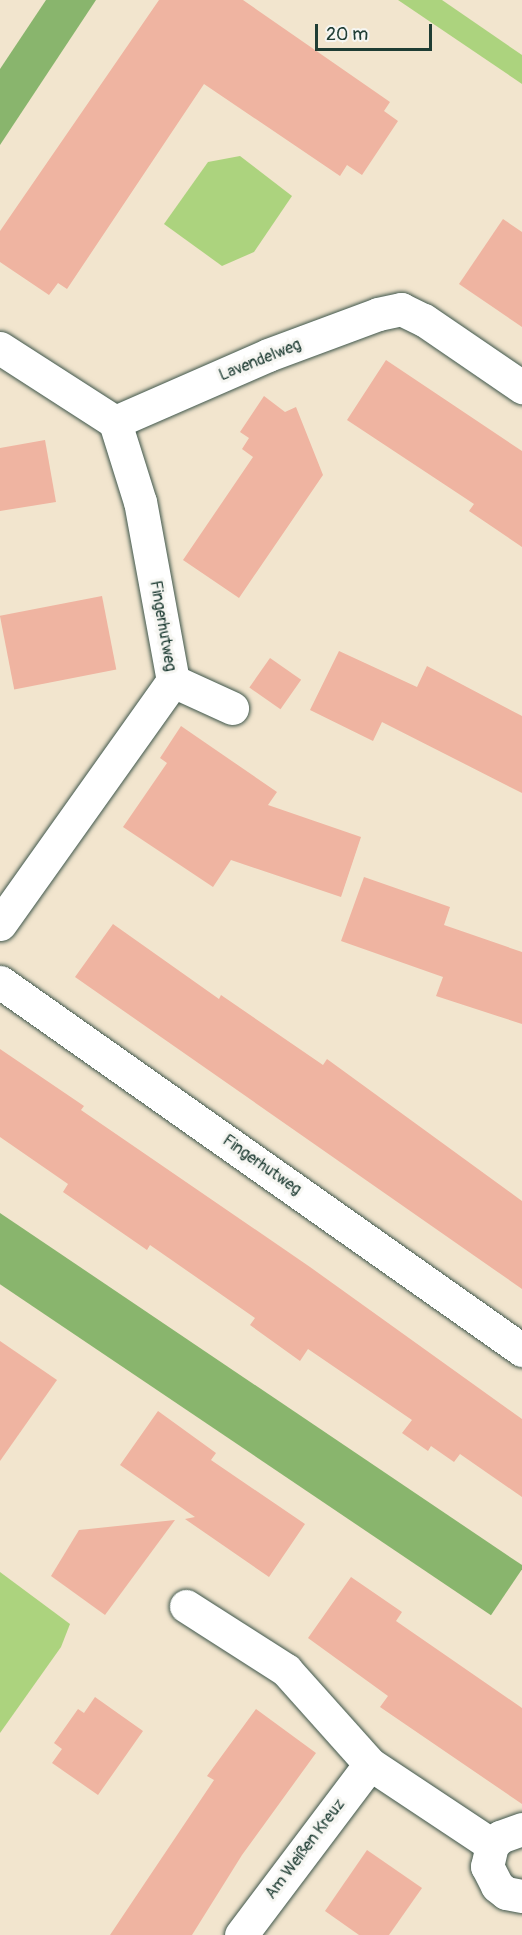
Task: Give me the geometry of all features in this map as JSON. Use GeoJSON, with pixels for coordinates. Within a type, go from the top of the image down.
{"type":"FeatureCollection","features":[{"type":"Feature","properties":{"kind":"street","name":"Lavendelweg"},"geometry":{"type":"LineString","coordinates":[[115,422],[268,355],[378,314],[401,309],[424,320],[522,387]]}},
{"type":"Feature","properties":{"kind":"street"},"geometry":{"type":"LineString","coordinates":[[0,348],[115,422]]}},
{"type":"Feature","properties":{"kind":"street","name":"Fingerhutweg"},"geometry":{"type":"LineString","coordinates":[[0,924],[173,681],[140,502],[115,422]]}},
{"type":"Feature","properties":{"kind":"street"},"geometry":{"type":"LineString","coordinates":[[173,681],[232,708]]}},
{"type":"Feature","properties":{"kind":"street","name":"Fingerhutweg"},"geometry":{"type":"LineString","coordinates":[[0,982],[522,1350]]}},
{"type":"Feature","properties":{"kind":"street"},"geometry":{"type":"LineString","coordinates":[[186,1606],[286,1670],[370,1764],[492,1845]]}},
{"type":"Feature","properties":{"kind":"street","name":"Am Weißen Kreuz"},"geometry":{"type":"LineString","coordinates":[[241,1935],[370,1764]]}},
{"type":"Feature","properties":{"kind":"street"},"geometry":{"type":"LineString","coordinates":[[522,1829],[509,1831],[492,1845],[488,1866],[490,1877],[506,1893],[522,1896]]}},
{"type":"Feature","properties":{"kind":"green space"},"geometry":{"type":"Polygon","coordinates":[[[46,0],[96,0],[0,145],[0,69],[46,0]]]}},
{"type":"Feature","properties":{"kind":"green space"},"geometry":{"type":"Polygon","coordinates":[[[398,0],[442,0],[522,55],[522,84],[398,0]]]}},
{"type":"Feature","properties":{"kind":"green space"},"geometry":{"type":"Polygon","coordinates":[[[240,156],[292,196],[254,252],[222,266],[164,224],[208,162],[240,156]]]}},
{"type":"Feature","properties":{"kind":"green space"},"geometry":{"type":"Polygon","coordinates":[[[0,1213],[522,1565],[522,1569],[491,1615],[0,1284],[0,1213]]]}},
{"type":"Feature","properties":{"kind":"green space"},"geometry":{"type":"Polygon","coordinates":[[[0,1572],[70,1624],[61,1647],[0,1733],[0,1572]]]}},
{"type":"Feature","properties":{"kind":"building"},"geometry":{"type":"Polygon","coordinates":[[[159,0],[243,0],[390,102],[384,111],[398,121],[362,175],[347,165],[340,176],[204,84],[67,289],[58,283],[49,295],[0,262],[0,231],[159,0]]]}},
{"type":"Feature","properties":{"kind":"building"},"geometry":{"type":"Polygon","coordinates":[[[503,219],[522,232],[522,327],[459,284],[503,219]]]}},
{"type":"Feature","properties":{"kind":"building"},"geometry":{"type":"Polygon","coordinates":[[[386,360],[522,451],[522,547],[469,511],[474,504],[347,420],[386,360]]]}},
{"type":"Feature","properties":{"kind":"building"},"geometry":{"type":"Polygon","coordinates":[[[264,396],[285,412],[296,407],[323,475],[239,598],[183,560],[253,457],[242,449],[249,438],[240,432],[264,396]]]}},
{"type":"Feature","properties":{"kind":"building"},"geometry":{"type":"Polygon","coordinates":[[[45,440],[56,502],[0,511],[0,448],[45,440]]]}},
{"type":"Feature","properties":{"kind":"building"},"geometry":{"type":"Polygon","coordinates":[[[102,596],[116,670],[14,689],[0,616],[102,596]]]}},
{"type":"Feature","properties":{"kind":"building"},"geometry":{"type":"Polygon","coordinates":[[[339,651],[417,687],[427,666],[522,716],[522,793],[382,722],[373,741],[310,710],[339,651]]]}},
{"type":"Feature","properties":{"kind":"building"},"geometry":{"type":"Polygon","coordinates":[[[270,658],[301,680],[280,709],[249,687],[270,658]]]}},
{"type":"Feature","properties":{"kind":"building"},"geometry":{"type":"Polygon","coordinates":[[[181,726],[277,792],[268,805],[361,837],[341,897],[231,860],[213,887],[123,827],[167,763],[160,758],[181,726]]]}},
{"type":"Feature","properties":{"kind":"building"},"geometry":{"type":"Polygon","coordinates":[[[364,877],[450,907],[444,925],[522,952],[522,1024],[436,996],[443,977],[341,941],[364,877]]]}},
{"type":"Feature","properties":{"kind":"building"},"geometry":{"type":"Polygon","coordinates":[[[113,924],[219,999],[221,995],[323,1065],[327,1059],[522,1201],[522,1289],[75,977],[113,924]]]}},
{"type":"Feature","properties":{"kind":"building"},"geometry":{"type":"Polygon","coordinates":[[[0,1049],[84,1106],[81,1110],[310,1267],[522,1419],[522,1497],[460,1454],[454,1462],[431,1446],[428,1451],[402,1433],[412,1420],[308,1349],[300,1361],[250,1325],[255,1318],[150,1245],[147,1250],[63,1192],[68,1184],[0,1137],[0,1049]]]}},
{"type":"Feature","properties":{"kind":"building"},"geometry":{"type":"Polygon","coordinates":[[[0,1341],[57,1380],[0,1461],[0,1341]]]}},
{"type":"Feature","properties":{"kind":"building"},"geometry":{"type":"Polygon","coordinates":[[[158,1411],[216,1453],[211,1460],[305,1524],[269,1577],[185,1519],[195,1517],[120,1465],[158,1411]]]}},
{"type":"Feature","properties":{"kind":"building"},"geometry":{"type":"Polygon","coordinates":[[[175,1520],[105,1615],[51,1576],[79,1530],[175,1520]]]}},
{"type":"Feature","properties":{"kind":"building"},"geometry":{"type":"Polygon","coordinates":[[[351,1577],[402,1612],[396,1621],[522,1708],[522,1804],[380,1707],[388,1696],[308,1638],[351,1577]]]}},
{"type":"Feature","properties":{"kind":"building"},"geometry":{"type":"Polygon","coordinates":[[[95,1697],[143,1731],[98,1795],[52,1763],[62,1749],[54,1743],[78,1709],[84,1713],[95,1697]]]}},
{"type":"Feature","properties":{"kind":"building"},"geometry":{"type":"Polygon","coordinates":[[[256,1709],[316,1753],[242,1855],[192,1935],[110,1935],[214,1780],[207,1776],[256,1709]]]}},
{"type":"Feature","properties":{"kind":"building"},"geometry":{"type":"Polygon","coordinates":[[[367,1850],[422,1888],[389,1935],[359,1935],[325,1911],[367,1850]]]}}]}
